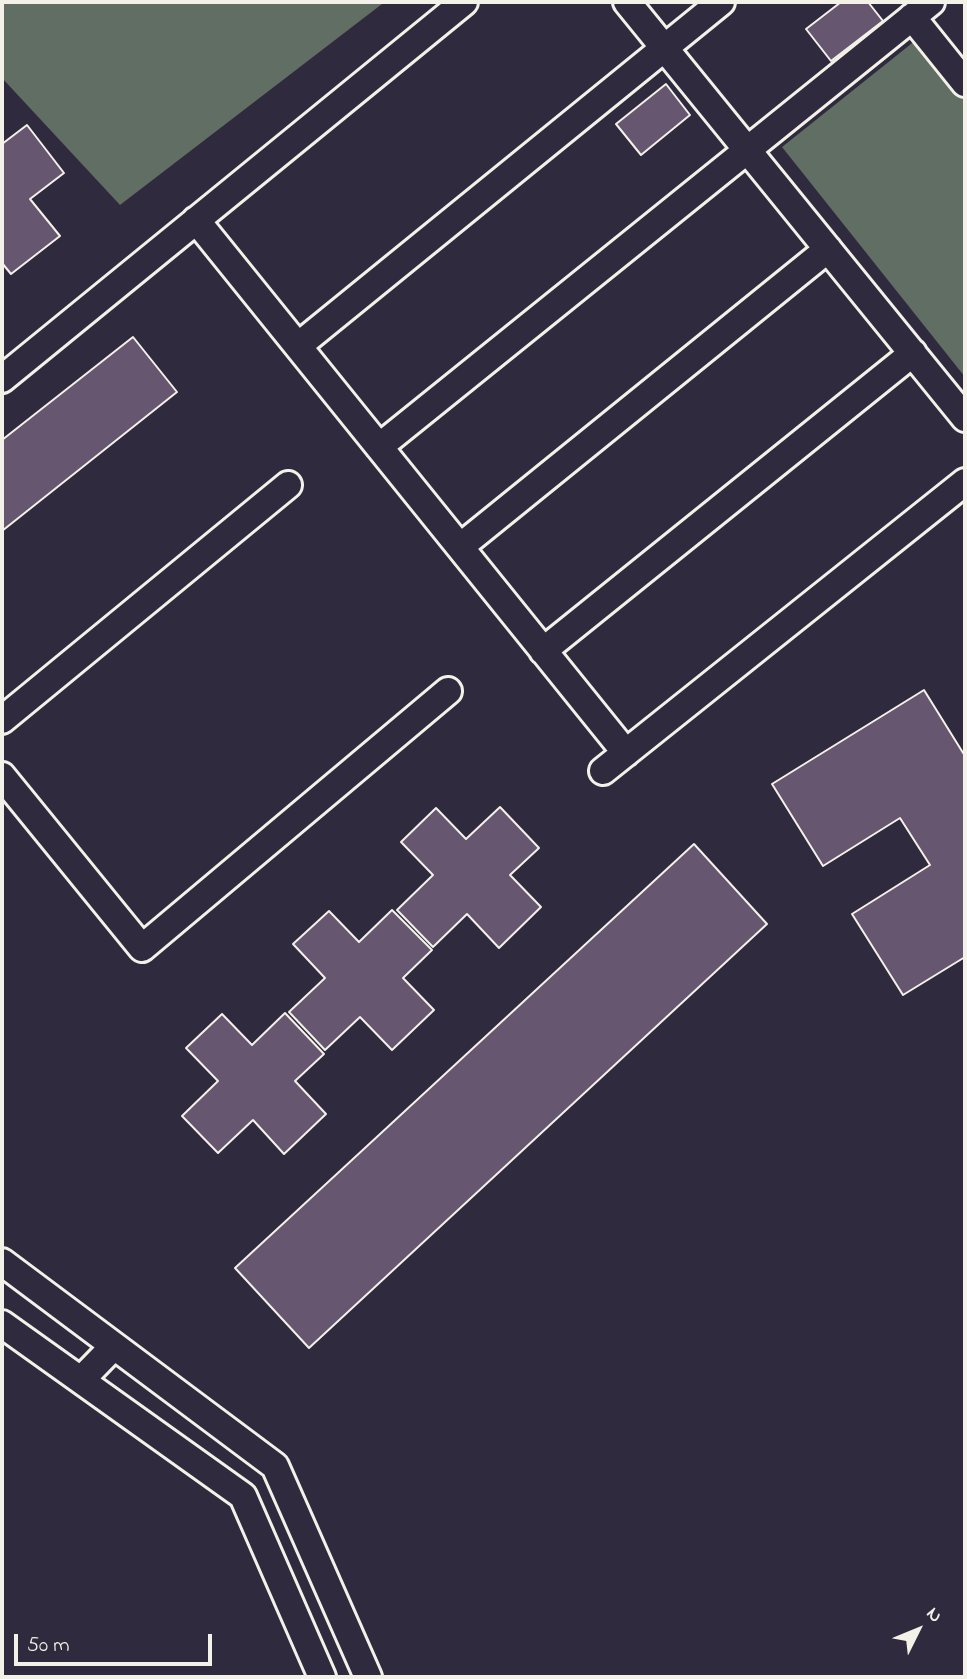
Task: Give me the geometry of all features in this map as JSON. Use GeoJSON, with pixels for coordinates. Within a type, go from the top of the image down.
{"type":"FeatureCollection","features":[{"type":"Feature","properties":{"kind":"street"},"geometry":{"type":"LineString","coordinates":[[2,379],[464,2]]}},
{"type":"Feature","properties":{"kind":"street"},"geometry":{"type":"LineString","coordinates":[[627,2],[965,418]]}},
{"type":"Feature","properties":{"kind":"street"},"geometry":{"type":"LineString","coordinates":[[298,346],[721,2]]}},
{"type":"Feature","properties":{"kind":"street"},"geometry":{"type":"LineString","coordinates":[[379,447],[922,9],[965,83]]}},
{"type":"Feature","properties":{"kind":"street"},"geometry":{"type":"LineString","coordinates":[[196,220],[626,753]]}},
{"type":"Feature","properties":{"kind":"street"},"geometry":{"type":"LineString","coordinates":[[460,547],[828,249]]}},
{"type":"Feature","properties":{"kind":"street"},"geometry":{"type":"LineString","coordinates":[[543,651],[913,353]]}},
{"type":"Feature","properties":{"kind":"street"},"geometry":{"type":"LineString","coordinates":[[603,771],[965,482]]}},
{"type":"Feature","properties":{"kind":"street"},"geometry":{"type":"LineString","coordinates":[[2,720],[288,485]]}},
{"type":"Feature","properties":{"kind":"street"},"geometry":{"type":"LineString","coordinates":[[2,776],[142,948],[448,691]]}},
{"type":"Feature","properties":{"kind":"street"},"geometry":{"type":"LineString","coordinates":[[2,1262],[275,1466],[368,1677]]}},
{"type":"Feature","properties":{"kind":"street"},"geometry":{"type":"LineString","coordinates":[[2,1324],[243,1496],[322,1677]]}},
{"type":"Feature","properties":{"kind":"street"},"geometry":{"type":"LineString","coordinates":[[80,1380],[114,1346]]}},
{"type":"Feature","properties":{"kind":"green space"},"geometry":{"type":"Polygon","coordinates":[[[2,2],[382,4],[120,205],[2,78],[2,2]]]}},
{"type":"Feature","properties":{"kind":"green space"},"geometry":{"type":"Polygon","coordinates":[[[916,40],[965,102],[965,377],[782,147],[916,40]]]}},
{"type":"Feature","properties":{"kind":"building"},"geometry":{"type":"Polygon","coordinates":[[[841,2],[868,2],[883,21],[831,61],[806,29],[841,2]]]}},
{"type":"Feature","properties":{"kind":"building"},"geometry":{"type":"Polygon","coordinates":[[[666,84],[690,115],[641,155],[616,124],[666,84]]]}},
{"type":"Feature","properties":{"kind":"building"},"geometry":{"type":"Polygon","coordinates":[[[27,125],[64,173],[30,199],[60,236],[11,274],[2,263],[2,144],[27,125]]]}},
{"type":"Feature","properties":{"kind":"building"},"geometry":{"type":"Polygon","coordinates":[[[133,337],[177,392],[2,531],[2,440],[133,337]]]}},
{"type":"Feature","properties":{"kind":"building"},"geometry":{"type":"Polygon","coordinates":[[[924,690],[965,756],[965,957],[903,995],[852,914],[930,865],[900,818],[823,866],[772,784],[924,690]]]}},
{"type":"Feature","properties":{"kind":"building"},"geometry":{"type":"Polygon","coordinates":[[[500,807],[539,848],[510,875],[541,907],[499,948],[467,914],[433,947],[397,910],[433,875],[401,842],[436,808],[466,839],[500,807]]]}},
{"type":"Feature","properties":{"kind":"building"},"geometry":{"type":"Polygon","coordinates":[[[694,844],[767,924],[309,1348],[235,1268],[694,844]]]}},
{"type":"Feature","properties":{"kind":"building"},"geometry":{"type":"Polygon","coordinates":[[[392,910],[432,950],[403,978],[434,1010],[392,1050],[360,1017],[325,1050],[289,1012],[325,978],[293,944],[329,911],[359,942],[392,910]]]}},
{"type":"Feature","properties":{"kind":"building"},"geometry":{"type":"Polygon","coordinates":[[[285,1013],[324,1054],[295,1081],[326,1114],[284,1154],[253,1120],[218,1153],[182,1116],[218,1081],[186,1048],[222,1014],[252,1045],[285,1013]]]}}]}
